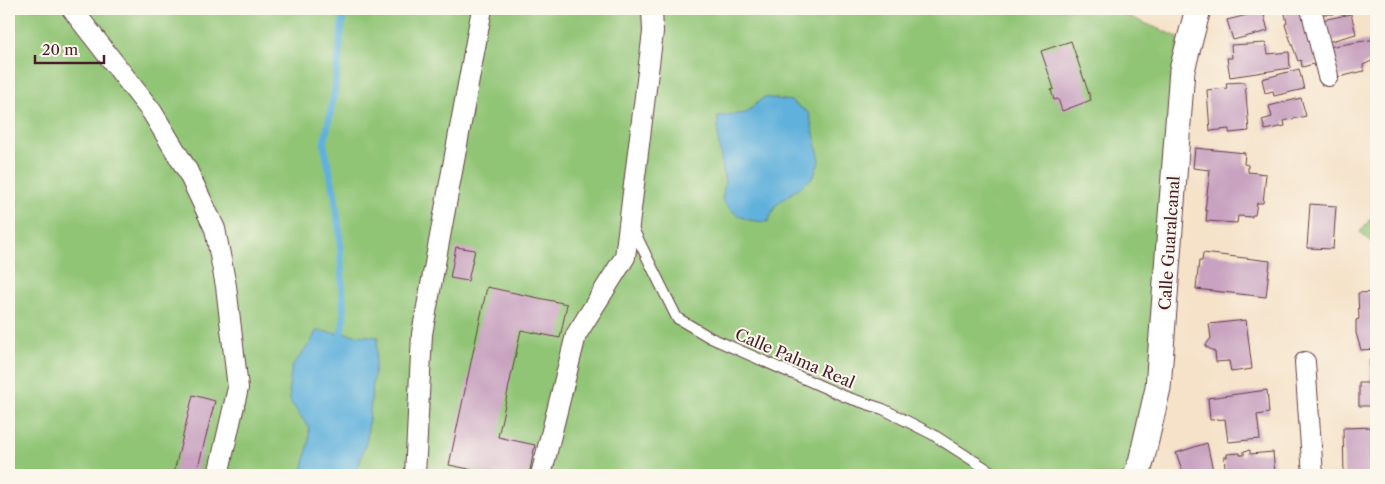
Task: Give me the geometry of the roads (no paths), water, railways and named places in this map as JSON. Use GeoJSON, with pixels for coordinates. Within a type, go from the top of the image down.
{"type":"FeatureCollection","features":[{"type":"Feature","properties":{"kind":"street"},"geometry":{"type":"LineString","coordinates":[[72,9],[152,112],[187,170],[215,229],[226,286],[238,388],[218,475]]}},
{"type":"Feature","properties":{"kind":"street"},"geometry":{"type":"LineString","coordinates":[[415,475],[422,334],[482,9]]}},
{"type":"Feature","properties":{"kind":"street"},"geometry":{"type":"LineString","coordinates":[[542,475],[576,335],[625,257],[653,32],[652,9]]}},
{"type":"Feature","properties":{"kind":"street","name":"Calle Guaralcanal"},"geometry":{"type":"LineString","coordinates":[[1136,475],[1142,462],[1158,388],[1182,70],[1198,9]]}},
{"type":"Feature","properties":{"kind":"street"},"geometry":{"type":"LineString","coordinates":[[1311,9],[1328,76]]}},
{"type":"Feature","properties":{"kind":"street"},"geometry":{"type":"LineString","coordinates":[[1305,362],[1313,475]]}},
{"type":"Feature","properties":{"kind":"lane","name":"Calle Palma Real"},"geometry":{"type":"LineString","coordinates":[[630,221],[677,318],[711,338],[846,397],[883,409],[932,434],[996,475]]}},
{"type":"Feature","properties":{"kind":"water"},"geometry":{"type":"Polygon","coordinates":[[[764,97],[791,101],[809,113],[820,160],[813,177],[776,205],[768,222],[753,221],[737,215],[722,200],[725,183],[718,139],[718,116],[746,113],[764,97]]]}},
{"type":"Feature","properties":{"kind":"water"},"geometry":{"type":"Polygon","coordinates":[[[316,331],[378,337],[367,439],[356,475],[301,475],[309,442],[309,428],[290,401],[289,385],[292,366],[311,342],[316,331]]]}},
{"type":"Feature","properties":{"kind":"waterway"},"geometry":{"type":"LineString","coordinates":[[341,334],[344,319],[340,238],[335,196],[324,145],[335,89],[344,9]]}}]}
